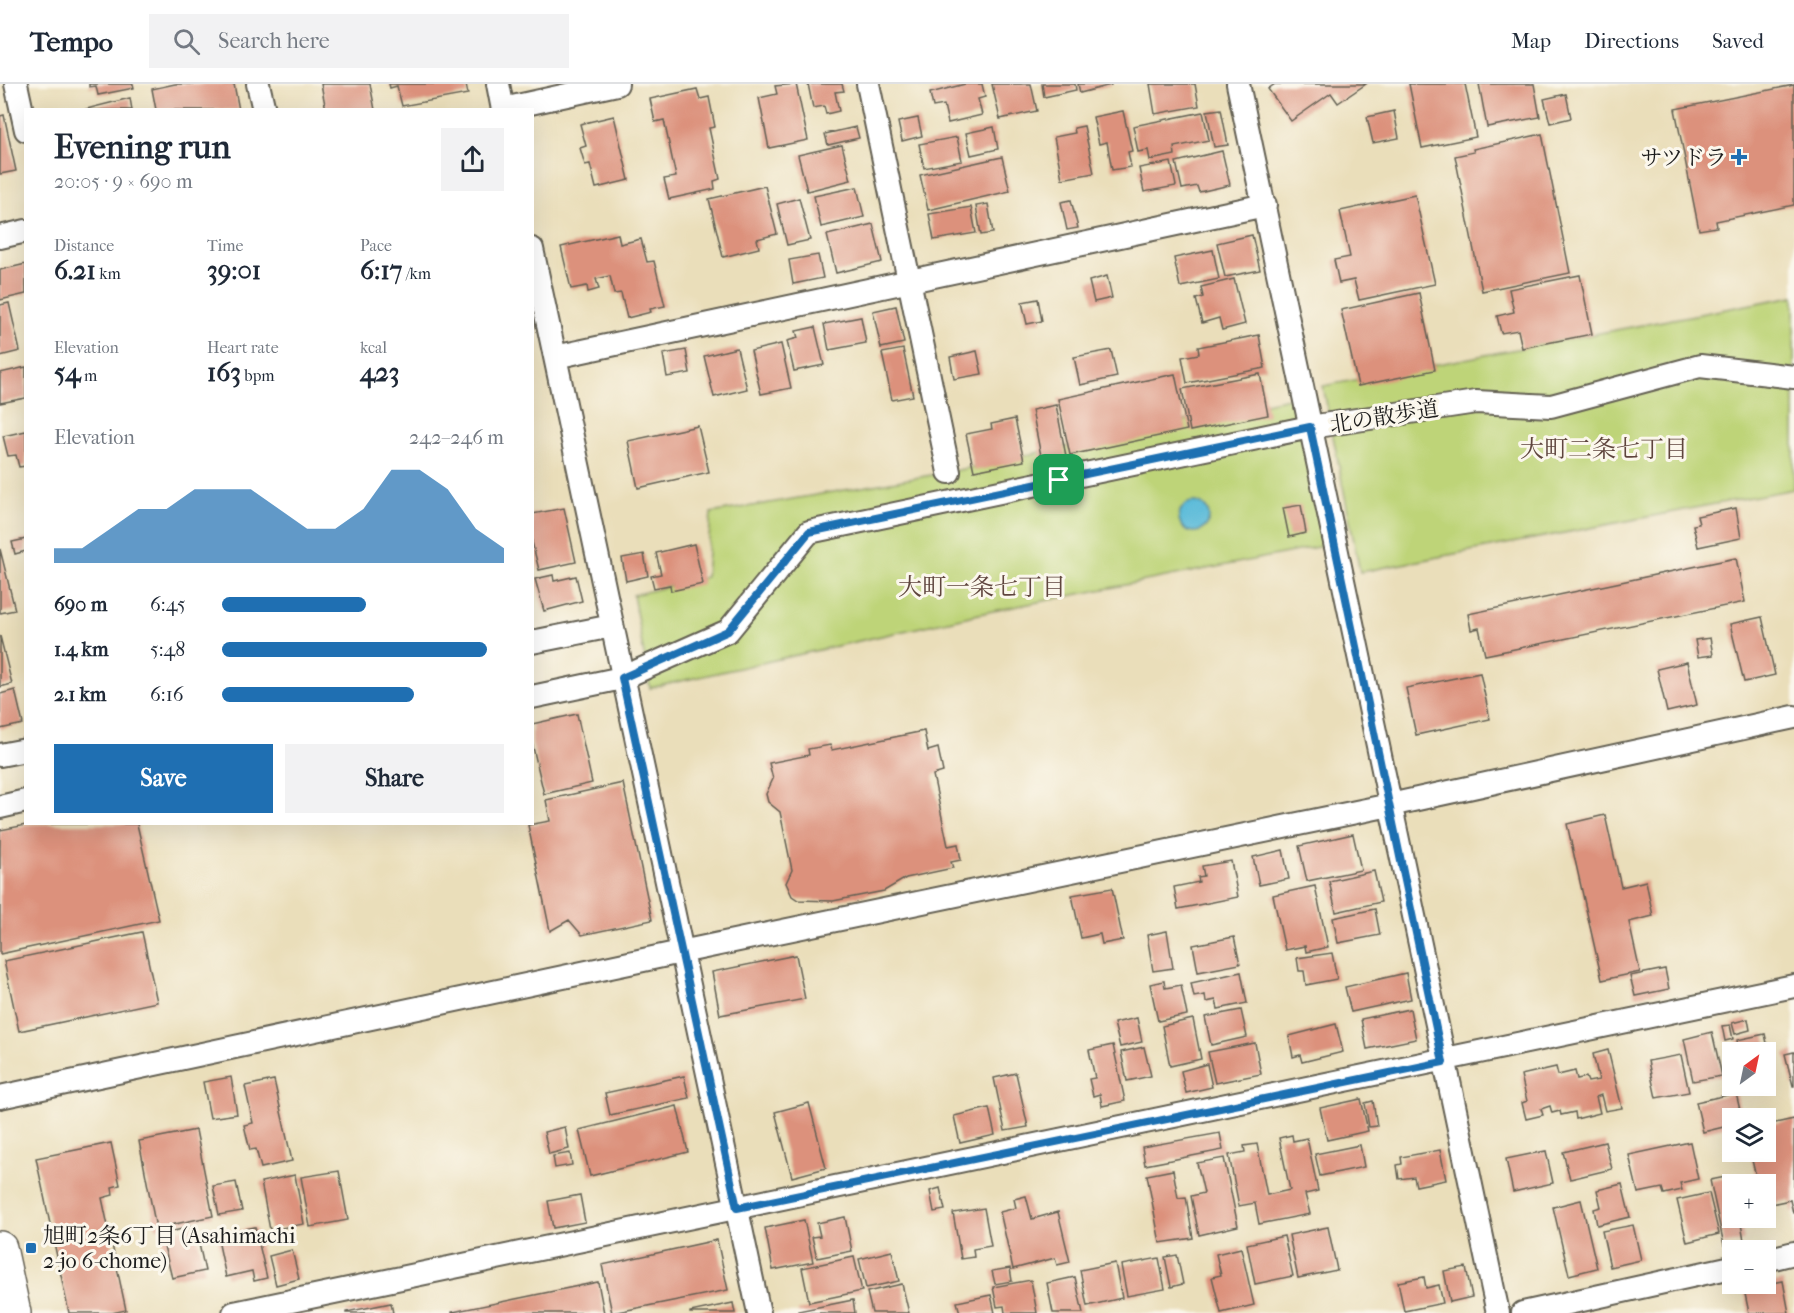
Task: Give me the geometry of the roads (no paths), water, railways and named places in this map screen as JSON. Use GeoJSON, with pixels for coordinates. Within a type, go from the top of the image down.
{"type":"FeatureCollection","features":[{"type":"Feature","properties":{"kind":"main road"},"geometry":{"type":"LineString","coordinates":[[0,1248],[14,1313]]}},
{"type":"Feature","properties":{"kind":"street"},"geometry":{"type":"LineString","coordinates":[[16,84],[24,121]]}},
{"type":"Feature","properties":{"kind":"street"},"geometry":{"type":"LineString","coordinates":[[258,84],[264,108]]}},
{"type":"Feature","properties":{"kind":"street"},"geometry":{"type":"LineString","coordinates":[[498,84],[503,108]]}},
{"type":"Feature","properties":{"kind":"street"},"geometry":{"type":"LineString","coordinates":[[508,108],[617,84]]}},
{"type":"Feature","properties":{"kind":"street"},"geometry":{"type":"LineString","coordinates":[[868,84],[949,472]]}},
{"type":"Feature","properties":{"kind":"street"},"geometry":{"type":"LineString","coordinates":[[1238,84],[1443,1062],[1498,1313]]}},
{"type":"Feature","properties":{"kind":"street"},"geometry":{"type":"LineString","coordinates":[[555,357],[1265,205]]}},
{"type":"Feature","properties":{"kind":"street"},"geometry":{"type":"LineString","coordinates":[[0,237],[24,231]]}},
{"type":"Feature","properties":{"kind":"street"},"geometry":{"type":"LineString","coordinates":[[534,258],[759,1313]]}},
{"type":"Feature","properties":{"kind":"street","name":"北の散歩道"},"geometry":{"type":"LineString","coordinates":[[534,697],[622,678],[728,631],[809,532],[1310,427],[1476,402],[1551,406],[1700,366],[1794,377]]}},
{"type":"Feature","properties":{"kind":"street"},"geometry":{"type":"LineString","coordinates":[[534,642],[612,626]]}},
{"type":"Feature","properties":{"kind":"street"},"geometry":{"type":"LineString","coordinates":[[0,1097],[681,952],[1390,805],[1794,717]]}},
{"type":"Feature","properties":{"kind":"street"},"geometry":{"type":"LineString","coordinates":[[0,755],[24,750]]}},
{"type":"Feature","properties":{"kind":"street"},"geometry":{"type":"LineString","coordinates":[[0,807],[24,801]]}},
{"type":"Feature","properties":{"kind":"street"},"geometry":{"type":"LineString","coordinates":[[234,1313],[1443,1062],[1794,986]]}},
{"type":"Feature","properties":{"kind":"street"},"geometry":{"type":"LineString","coordinates":[[1776,1258],[1794,1253]]}},
{"type":"Feature","properties":{"kind":"street"},"geometry":{"type":"LineString","coordinates":[[1523,1313],[1722,1269]]}},
{"type":"Feature","properties":{"kind":"water"},"geometry":{"type":"Polygon","coordinates":[[[1194,502],[1205,506],[1209,517],[1205,528],[1194,532],[1183,528],[1179,517],[1183,506],[1194,502]]]}},
{"type":"Feature","properties":{"kind":"place","name":"サツドラ"},"geometry":{"type":"Point","coordinates":[1739,157]}},
{"type":"Feature","properties":{"kind":"place","name":"旭町2条6丁目 (Asahimachi 2-jo 6-chome)"},"geometry":{"type":"Point","coordinates":[31,1248]}},
{"type":"Feature","properties":{"kind":"district","name":"大町二条七丁目"},"geometry":{"type":"Point","coordinates":[1604,449]}},
{"type":"Feature","properties":{"kind":"district","name":"大町一条七丁目"},"geometry":{"type":"Point","coordinates":[982,587]}}]}
